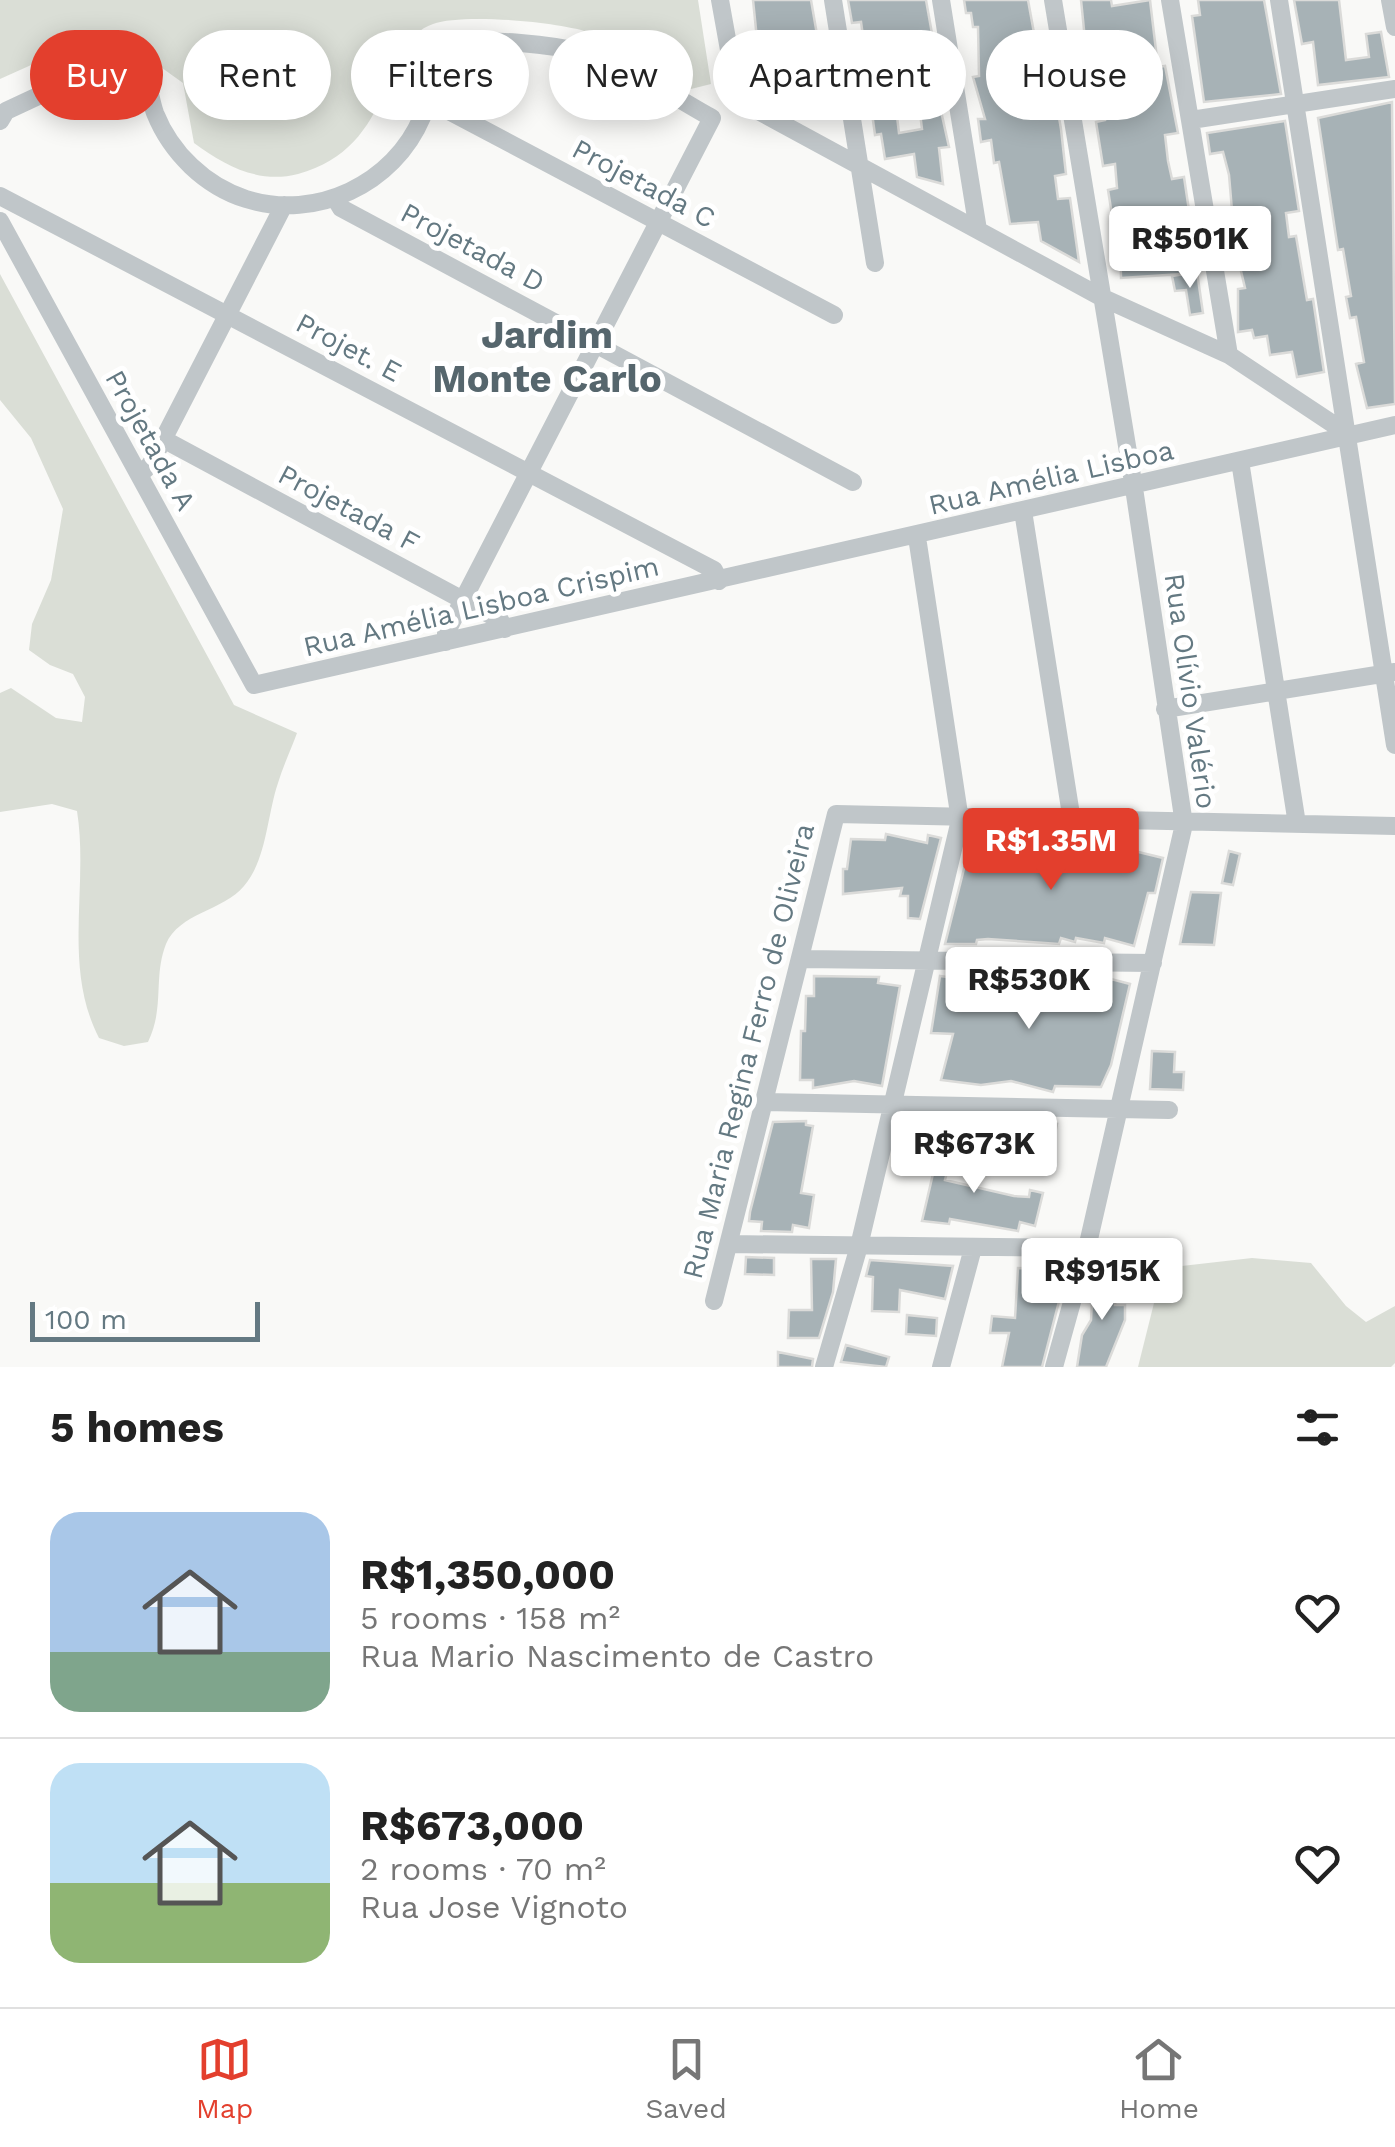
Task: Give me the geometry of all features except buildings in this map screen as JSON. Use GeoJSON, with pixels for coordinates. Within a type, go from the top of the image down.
{"type":"FeatureCollection","features":[{"type":"Feature","properties":{"kind":"street"},"geometry":{"type":"LineString","coordinates":[[720,0],[738,100],[1101,298],[1229,355],[1348,434]]}},
{"type":"Feature","properties":{"kind":"street"},"geometry":{"type":"LineString","coordinates":[[833,0],[874,263]]}},
{"type":"Feature","properties":{"kind":"street"},"geometry":{"type":"LineString","coordinates":[[941,0],[978,230]]}},
{"type":"Feature","properties":{"kind":"street","name":"Rua Olívio Valério"},"geometry":{"type":"LineString","coordinates":[[1053,0],[1134,488],[1184,824],[1088,1248],[1054,1367]]}},
{"type":"Feature","properties":{"kind":"street"},"geometry":{"type":"LineString","coordinates":[[1170,0],[1229,355]]}},
{"type":"Feature","properties":{"kind":"street"},"geometry":{"type":"LineString","coordinates":[[1279,0],[1389,674],[1395,746]]}},
{"type":"Feature","properties":{"kind":"street"},"geometry":{"type":"LineString","coordinates":[[1390,0],[1395,28]]}},
{"type":"Feature","properties":{"kind":"street"},"geometry":{"type":"LineString","coordinates":[[446,642],[446,633],[712,118],[593,54],[529,47]]}},
{"type":"Feature","properties":{"kind":"street"},"geometry":{"type":"LineString","coordinates":[[0,122],[6,110],[112,62],[129,62],[144,74],[156,115],[186,161],[230,193],[284,205],[335,198],[367,183],[394,161],[419,120]]}},
{"type":"Feature","properties":{"kind":"street"},"geometry":{"type":"LineString","coordinates":[[1191,120],[1395,89]]}},
{"type":"Feature","properties":{"kind":"street","name":"Projetada C"},"geometry":{"type":"LineString","coordinates":[[466,120],[834,315]]}},
{"type":"Feature","properties":{"kind":"street","name":"Projet. E"},"geometry":{"type":"LineString","coordinates":[[0,196],[714,570],[719,581]]}},
{"type":"Feature","properties":{"kind":"street","name":"Projetada D"},"geometry":{"type":"LineString","coordinates":[[335,198],[342,208],[852,482]]}},
{"type":"Feature","properties":{"kind":"street"},"geometry":{"type":"LineString","coordinates":[[139,474],[150,465],[284,205]]}},
{"type":"Feature","properties":{"kind":"street","name":"Projetada A"},"geometry":{"type":"LineString","coordinates":[[0,221],[254,685]]}},
{"type":"Feature","properties":{"kind":"street","name":"Rua Amélia Lisboa"},"geometry":{"type":"LineString","coordinates":[[719,581],[1395,425]]}},
{"type":"Feature","properties":{"kind":"street","name":"Projetada F"},"geometry":{"type":"LineString","coordinates":[[163,439],[500,620],[505,629]]}},
{"type":"Feature","properties":{"kind":"street"},"geometry":{"type":"LineString","coordinates":[[1240,461],[1297,824]]}},
{"type":"Feature","properties":{"kind":"street"},"geometry":{"type":"LineString","coordinates":[[1023,511],[1072,821]]}},
{"type":"Feature","properties":{"kind":"street"},"geometry":{"type":"LineString","coordinates":[[824,1367],[859,1246],[960,820],[916,537]]}},
{"type":"Feature","properties":{"kind":"street","name":"Rua Amélia Lisboa Crispim"},"geometry":{"type":"LineString","coordinates":[[254,685],[719,581]]}},
{"type":"Feature","properties":{"kind":"street"},"geometry":{"type":"LineString","coordinates":[[1165,708],[1389,674]]}},
{"type":"Feature","properties":{"kind":"street","name":"Rua Maria Regina Ferro de Oliveira"},"geometry":{"type":"LineString","coordinates":[[714,1301],[836,814],[960,820]]}},
{"type":"Feature","properties":{"kind":"street"},"geometry":{"type":"LineString","coordinates":[[960,820],[1395,826]]}},
{"type":"Feature","properties":{"kind":"street"},"geometry":{"type":"LineString","coordinates":[[801,959],[1153,963]]}},
{"type":"Feature","properties":{"kind":"street"},"geometry":{"type":"LineString","coordinates":[[764,1102],[1169,1110]]}},
{"type":"Feature","properties":{"kind":"street"},"geometry":{"type":"LineString","coordinates":[[729,1244],[1088,1248]]}},
{"type":"Feature","properties":{"kind":"street"},"geometry":{"type":"LineString","coordinates":[[941,1367],[974,1248]]}},
{"type":"Feature","properties":{"kind":"shaded area"},"geometry":{"type":"Polygon","coordinates":[[[0,0],[698,0],[711,84],[693,88],[693,30],[580,30],[512,20],[466,19],[433,24],[424,30],[351,30],[351,120],[369,120],[354,142],[330,161],[298,174],[270,177],[230,166],[194,143],[190,120],[331,120],[331,30],[183,30],[183,83],[163,69],[163,30],[30,30],[30,66],[0,79],[0,0]]]}},
{"type":"Feature","properties":{"kind":"shaded area"},"geometry":{"type":"Polygon","coordinates":[[[0,274],[234,705],[297,733],[252,875],[235,894],[181,925],[166,944],[156,1017],[148,1042],[124,1046],[99,1038],[88,1011],[79,955],[77,811],[52,804],[0,812],[0,693],[11,688],[56,718],[82,722],[85,697],[73,674],[50,665],[29,650],[32,624],[51,580],[63,509],[31,438],[0,400],[0,274]]]}},
{"type":"Feature","properties":{"kind":"shaded area"},"geometry":{"type":"Polygon","coordinates":[[[1252,1258],[1311,1263],[1346,1306],[1366,1322],[1395,1306],[1395,1363],[1391,1367],[1138,1367],[1158,1287],[1173,1267],[1252,1258]]]}},
{"type":"Feature","properties":{"kind":"district","name":"Jardim Monte Carlo"},"geometry":{"type":"Point","coordinates":[547,357]}}]}
